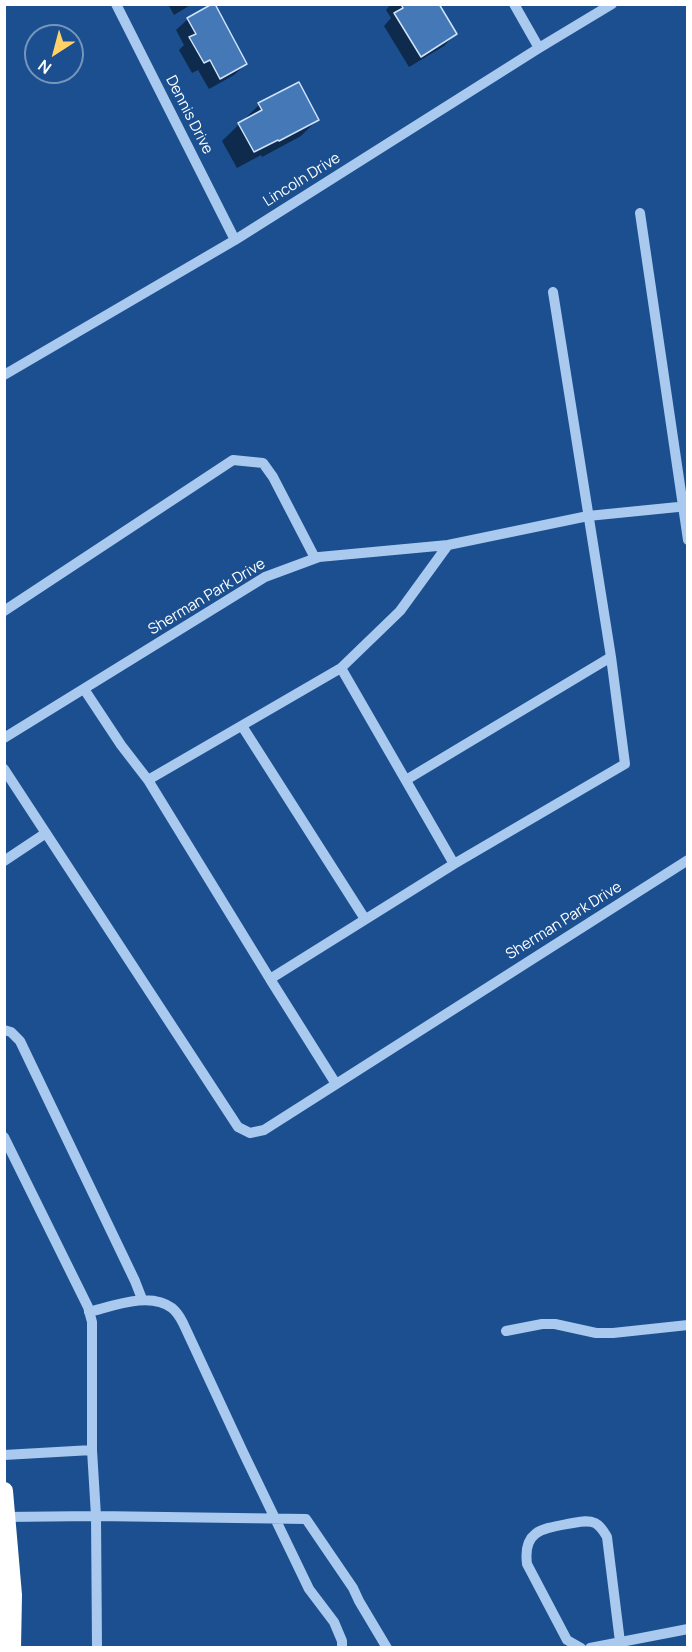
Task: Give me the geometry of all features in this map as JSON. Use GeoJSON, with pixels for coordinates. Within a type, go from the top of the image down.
{"type":"FeatureCollection","features":[{"type":"Feature","properties":{"kind":"highway"},"geometry":{"type":"LineString","coordinates":[[4,1491],[13,1594],[12,1647]]}},
{"type":"Feature","properties":{"kind":"street","name":"Dennis Drive"},"geometry":{"type":"LineString","coordinates":[[116,4],[235,240]]}},
{"type":"Feature","properties":{"kind":"street"},"geometry":{"type":"LineString","coordinates":[[514,4],[539,48]]}},
{"type":"Feature","properties":{"kind":"street","name":"Lincoln Drive"},"geometry":{"type":"LineString","coordinates":[[4,375],[235,240],[612,4]]}},
{"type":"Feature","properties":{"kind":"street"},"geometry":{"type":"LineString","coordinates":[[640,213],[686,506],[687,540]]}},
{"type":"Feature","properties":{"kind":"street"},"geometry":{"type":"LineString","coordinates":[[270,979],[454,864],[625,764],[611,657],[553,292]]}},
{"type":"Feature","properties":{"kind":"street"},"geometry":{"type":"LineString","coordinates":[[4,611],[233,460],[263,463],[273,477],[315,558]]}},
{"type":"Feature","properties":{"kind":"street","name":"Sherman Park Drive"},"geometry":{"type":"LineString","coordinates":[[4,738],[265,577],[319,556],[448,545],[588,516],[686,506]]}},
{"type":"Feature","properties":{"kind":"street"},"geometry":{"type":"LineString","coordinates":[[148,780],[341,668],[400,611],[448,545]]}},
{"type":"Feature","properties":{"kind":"street"},"geometry":{"type":"LineString","coordinates":[[406,780],[611,657]]}},
{"type":"Feature","properties":{"kind":"street"},"geometry":{"type":"LineString","coordinates":[[341,668],[454,864]]}},
{"type":"Feature","properties":{"kind":"street"},"geometry":{"type":"LineString","coordinates":[[84,689],[121,745],[148,780],[336,1084]]}},
{"type":"Feature","properties":{"kind":"street"},"geometry":{"type":"LineString","coordinates":[[242,726],[365,919]]}},
{"type":"Feature","properties":{"kind":"street","name":"Sherman Park Drive"},"geometry":{"type":"LineString","coordinates":[[4,769],[238,1127],[250,1133],[264,1130],[687,860]]}},
{"type":"Feature","properties":{"kind":"street"},"geometry":{"type":"LineString","coordinates":[[4,861],[46,832]]}},
{"type":"Feature","properties":{"kind":"street"},"geometry":{"type":"LineString","coordinates":[[4,1030],[11,1032],[20,1041],[142,1299]]}},
{"type":"Feature","properties":{"kind":"street"},"geometry":{"type":"LineString","coordinates":[[4,1137],[92,1322],[92,1450],[96,1516],[97,1647]]}},
{"type":"Feature","properties":{"kind":"street"},"geometry":{"type":"LineString","coordinates":[[89,1312],[142,1299],[170,1306],[176,1312],[309,1589],[334,1622],[342,1641],[342,1647]]}},
{"type":"Feature","properties":{"kind":"street"},"geometry":{"type":"LineString","coordinates":[[506,1330],[555,1324],[596,1333],[613,1333],[687,1325]]}},
{"type":"Feature","properties":{"kind":"street"},"geometry":{"type":"LineString","coordinates":[[4,1455],[92,1450]]}},
{"type":"Feature","properties":{"kind":"street"},"geometry":{"type":"LineString","coordinates":[[6,1517],[306,1519],[353,1588],[358,1601],[387,1647]]}},
{"type":"Feature","properties":{"kind":"street"},"geometry":{"type":"LineString","coordinates":[[581,1647],[567,1640],[527,1564],[525,1552],[536,1532],[546,1528],[587,1521],[594,1522],[607,1537],[620,1642]]}},
{"type":"Feature","properties":{"kind":"street"},"geometry":{"type":"LineString","coordinates":[[590,1647],[687,1629]]}},
{"type":"Feature","properties":{"kind":"building"},"geometry":{"type":"Polygon","coordinates":[[[215,4],[247,64],[220,79],[210,60],[204,63],[189,37],[196,34],[187,18],[215,4]]]}},
{"type":"Feature","properties":{"kind":"building"},"geometry":{"type":"Polygon","coordinates":[[[401,4],[439,4],[457,34],[421,57],[394,13],[403,8],[401,4]]]}},
{"type":"Feature","properties":{"kind":"building"},"geometry":{"type":"Polygon","coordinates":[[[299,82],[319,120],[254,152],[238,123],[262,110],[258,103],[299,82]]]}}]}
